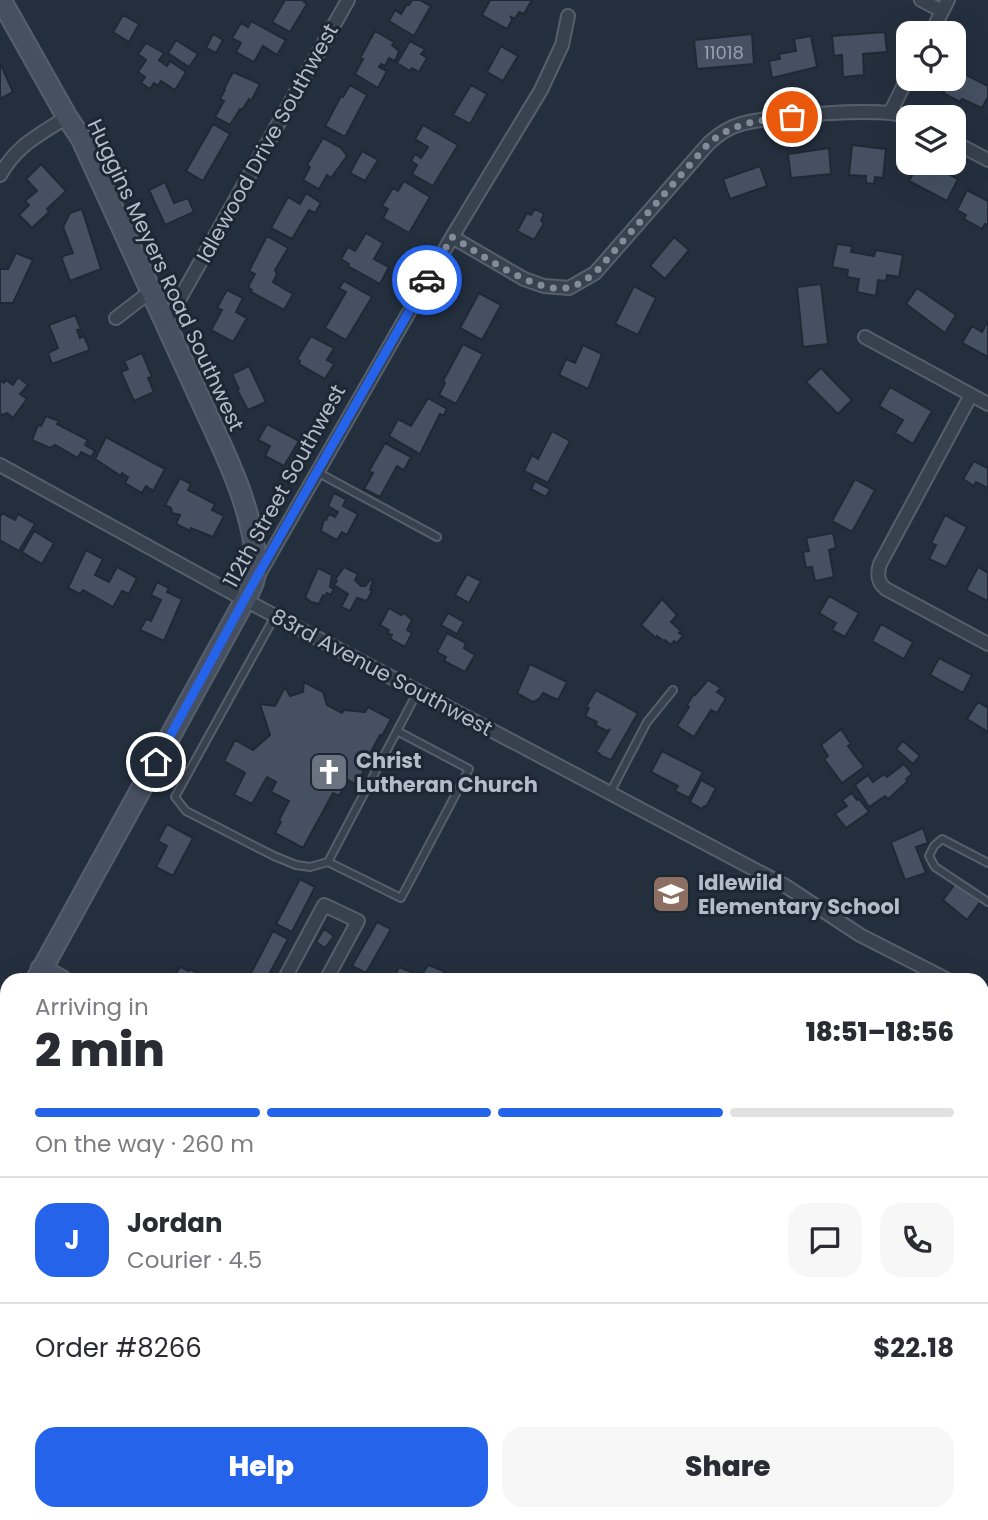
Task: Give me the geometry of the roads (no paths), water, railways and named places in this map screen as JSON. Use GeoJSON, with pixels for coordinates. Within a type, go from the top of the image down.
{"type":"FeatureCollection","features":[{"type":"Feature","properties":{"kind":"street","name":"Idlewood Drive Southwest"},"geometry":{"type":"LineString","coordinates":[[166,323],[348,0]]}},
{"type":"Feature","properties":{"kind":"street"},"geometry":{"type":"LineString","coordinates":[[921,0],[945,6]]}},
{"type":"Feature","properties":{"kind":"street","name":"Huggins Meyers Road Southwest"},"geometry":{"type":"LineString","coordinates":[[8,3],[67,117],[81,138],[227,459],[246,509],[256,558],[255,580]]}},
{"type":"Feature","properties":{"kind":"street","name":"112th Street Southwest"},"geometry":{"type":"LineString","coordinates":[[39,973],[255,580],[452,237],[541,90],[562,45],[568,16]]}},
{"type":"Feature","properties":{"kind":"street"},"geometry":{"type":"LineString","coordinates":[[890,113],[901,91]]}},
{"type":"Feature","properties":{"kind":"street"},"geometry":{"type":"LineString","coordinates":[[452,237],[524,278],[544,286],[569,288],[595,273],[709,143],[729,128],[780,118],[842,112],[896,114]]}},
{"type":"Feature","properties":{"kind":"street"},"geometry":{"type":"LineString","coordinates":[[0,175],[10,158],[22,146],[67,117]]}},
{"type":"Feature","properties":{"kind":"street"},"geometry":{"type":"LineString","coordinates":[[966,148],[988,160]]}},
{"type":"Feature","properties":{"kind":"street"},"geometry":{"type":"LineString","coordinates":[[116,318],[149,292]]}},
{"type":"Feature","properties":{"kind":"street"},"geometry":{"type":"LineString","coordinates":[[865,337],[988,404]]}},
{"type":"Feature","properties":{"kind":"street"},"geometry":{"type":"LineString","coordinates":[[971,395],[877,572],[879,581],[887,589],[988,644]]}},
{"type":"Feature","properties":{"kind":"street","name":"83rd Avenue Southwest"},"geometry":{"type":"LineString","coordinates":[[0,465],[245,600],[784,885],[860,935],[934,973]]}},
{"type":"Feature","properties":{"kind":"street"},"geometry":{"type":"LineString","coordinates":[[288,973],[324,905],[358,921],[330,973]]}},
{"type":"Feature","properties":{"kind":"lane"},"geometry":{"type":"LineString","coordinates":[[317,471],[437,537]]}},
{"type":"Feature","properties":{"kind":"lane"},"geometry":{"type":"LineString","coordinates":[[275,616],[175,797],[186,811],[296,865],[310,867],[328,862],[401,898],[469,769],[397,731]]}},
{"type":"Feature","properties":{"kind":"lane"},"geometry":{"type":"LineString","coordinates":[[610,793],[647,722],[673,690]]}},
{"type":"Feature","properties":{"kind":"lane"},"geometry":{"type":"LineString","coordinates":[[328,862],[418,691]]}},
{"type":"Feature","properties":{"kind":"lane"},"geometry":{"type":"LineString","coordinates":[[988,863],[942,839],[934,846],[929,856],[934,867],[988,902]]}},
{"type":"Feature","properties":{"kind":"place","name":"Christ Lutheran Church"},"geometry":{"type":"Point","coordinates":[329,772]}},
{"type":"Feature","properties":{"kind":"place","name":"Idlewild Elementary School"},"geometry":{"type":"Point","coordinates":[671,894]}}]}
